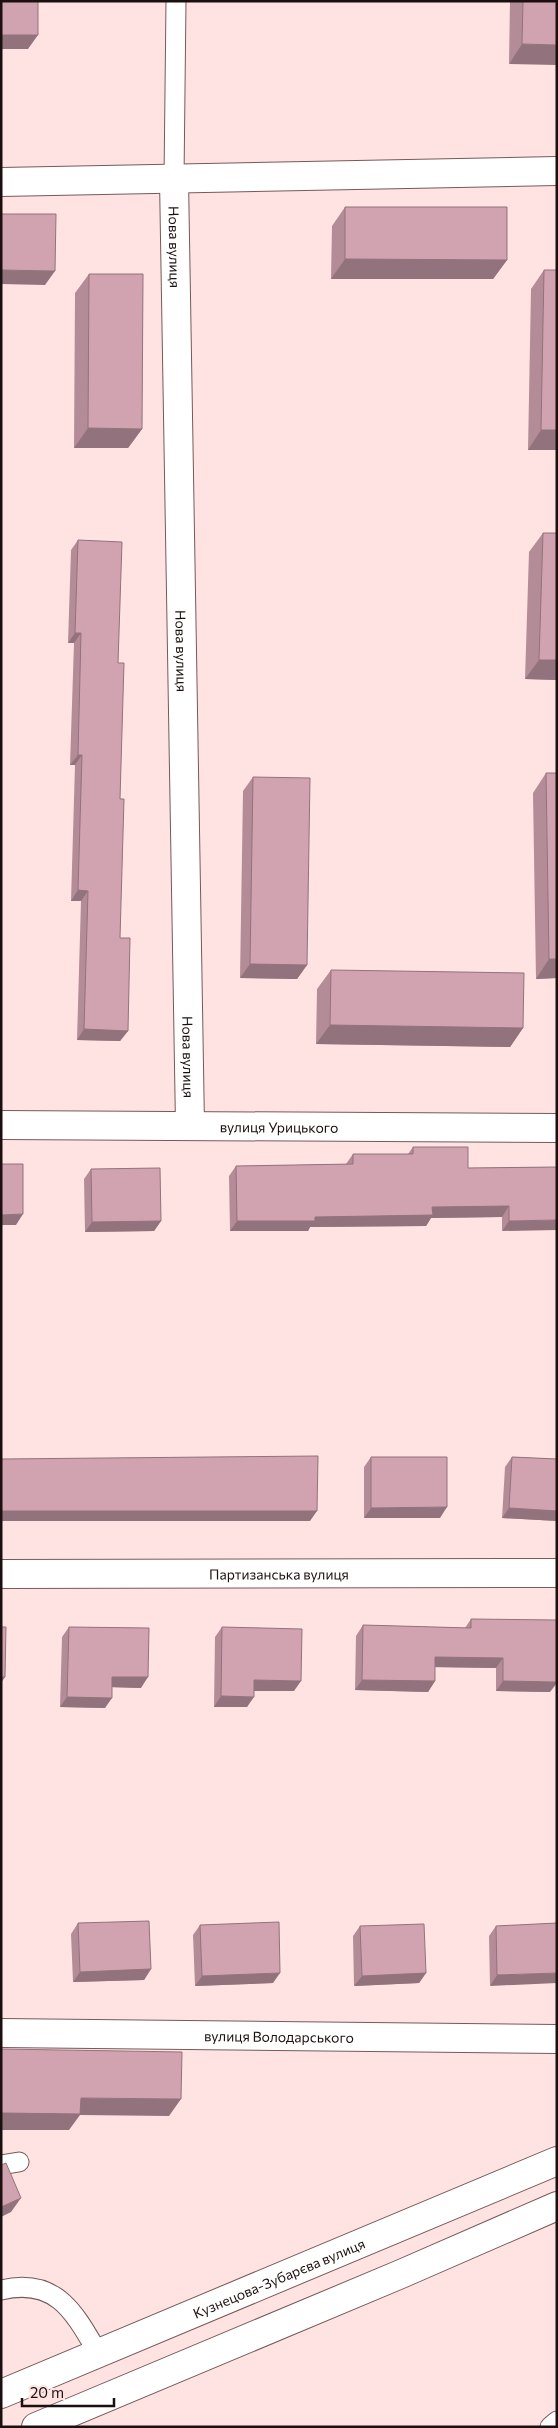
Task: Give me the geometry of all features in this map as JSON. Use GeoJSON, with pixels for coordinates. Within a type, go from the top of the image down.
{"type":"FeatureCollection","features":[{"type":"Feature","properties":{"kind":"street"},"geometry":{"type":"LineString","coordinates":[[1,182],[557,171]]}},
{"type":"Feature","properties":{"kind":"street","name":"Нова вулиця"},"geometry":{"type":"LineString","coordinates":[[174,179],[190,1125]]}},
{"type":"Feature","properties":{"kind":"street","name":"вулиця Урицького"},"geometry":{"type":"LineString","coordinates":[[1,1125],[557,1128]]}},
{"type":"Feature","properties":{"kind":"street","name":"Партизанська вулиця"},"geometry":{"type":"LineString","coordinates":[[1,1574],[557,1573]]}},
{"type":"Feature","properties":{"kind":"street","name":"вулиця Володарського"},"geometry":{"type":"LineString","coordinates":[[1,2033],[557,2039]]}},
{"type":"Feature","properties":{"kind":"street","name":"Кузнецова-Зубарєва вулиця"},"geometry":{"type":"LineString","coordinates":[[1,2394],[557,2161]]}},
{"type":"Feature","properties":{"kind":"street"},"geometry":{"type":"LineString","coordinates":[[36,2427],[383,2282],[557,2206]]}},
{"type":"Feature","properties":{"kind":"lane"},"geometry":{"type":"LineString","coordinates":[[174,179],[176,1]]}},
{"type":"Feature","properties":{"kind":"lane"},"geometry":{"type":"LineString","coordinates":[[1,2290],[19,2286],[41,2289],[63,2302],[80,2322],[98,2354]]}},
{"type":"Feature","properties":{"kind":"lane"},"geometry":{"type":"LineString","coordinates":[[550,2427],[557,2421]]}},
{"type":"Feature","properties":{"kind":"building"},"geometry":{"type":"Polygon","coordinates":[[[1,1],[38,1],[38,35],[1,35],[1,1]]]}},
{"type":"Feature","properties":{"kind":"building"},"geometry":{"type":"Polygon","coordinates":[[[523,1],[557,1],[557,45],[522,44],[523,1]]]}},
{"type":"Feature","properties":{"kind":"building"},"geometry":{"type":"Polygon","coordinates":[[[345,207],[507,207],[507,260],[345,259],[345,207]]]}},
{"type":"Feature","properties":{"kind":"building"},"geometry":{"type":"Polygon","coordinates":[[[1,214],[56,214],[55,271],[1,270],[1,214]]]}},
{"type":"Feature","properties":{"kind":"building"},"geometry":{"type":"Polygon","coordinates":[[[544,270],[557,270],[557,430],[541,430],[544,270]]]}},
{"type":"Feature","properties":{"kind":"building"},"geometry":{"type":"Polygon","coordinates":[[[89,274],[143,274],[142,429],[88,428],[89,274]]]}},
{"type":"Feature","properties":{"kind":"building"},"geometry":{"type":"Polygon","coordinates":[[[543,533],[557,533],[557,660],[539,660],[543,533]]]}},
{"type":"Feature","properties":{"kind":"building"},"geometry":{"type":"Polygon","coordinates":[[[78,540],[122,542],[118,663],[124,663],[120,799],[124,799],[120,938],[130,938],[128,1031],[84,1029],[88,891],[78,890],[82,755],[78,755],[81,633],[75,633],[78,540]]]}},
{"type":"Feature","properties":{"kind":"building"},"geometry":{"type":"Polygon","coordinates":[[[546,773],[557,773],[557,959],[549,959],[546,773]]]}},
{"type":"Feature","properties":{"kind":"building"},"geometry":{"type":"Polygon","coordinates":[[[253,777],[310,778],[307,965],[250,964],[253,777]]]}},
{"type":"Feature","properties":{"kind":"building"},"geometry":{"type":"Polygon","coordinates":[[[331,970],[524,973],[523,1028],[330,1025],[331,970]]]}},
{"type":"Feature","properties":{"kind":"building"},"geometry":{"type":"Polygon","coordinates":[[[413,1147],[468,1147],[468,1168],[557,1167],[557,1220],[509,1221],[509,1206],[432,1207],[433,1215],[315,1217],[315,1221],[237,1221],[236,1166],[353,1164],[353,1154],[413,1154],[413,1147]]]}},
{"type":"Feature","properties":{"kind":"building"},"geometry":{"type":"Polygon","coordinates":[[[1,1164],[23,1164],[23,1214],[1,1215],[1,1164]]]}},
{"type":"Feature","properties":{"kind":"building"},"geometry":{"type":"Polygon","coordinates":[[[160,1168],[161,1221],[92,1222],[91,1169],[160,1168]]]}},
{"type":"Feature","properties":{"kind":"building"},"geometry":{"type":"Polygon","coordinates":[[[318,1456],[317,1511],[1,1511],[1,1459],[318,1456]]]}},
{"type":"Feature","properties":{"kind":"building"},"geometry":{"type":"Polygon","coordinates":[[[371,1457],[447,1457],[447,1507],[371,1508],[371,1457]]]}},
{"type":"Feature","properties":{"kind":"building"},"geometry":{"type":"Polygon","coordinates":[[[512,1457],[557,1459],[557,1511],[509,1508],[512,1457]]]}},
{"type":"Feature","properties":{"kind":"building"},"geometry":{"type":"Polygon","coordinates":[[[471,1619],[557,1620],[557,1682],[503,1681],[503,1658],[435,1657],[435,1681],[362,1680],[363,1625],[471,1628],[471,1619]]]}},
{"type":"Feature","properties":{"kind":"building"},"geometry":{"type":"Polygon","coordinates":[[[1,1627],[6,1627],[5,1677],[1,1677],[1,1627]]]}},
{"type":"Feature","properties":{"kind":"building"},"geometry":{"type":"Polygon","coordinates":[[[69,1627],[149,1628],[148,1677],[112,1677],[112,1698],[67,1697],[69,1627]]]}},
{"type":"Feature","properties":{"kind":"building"},"geometry":{"type":"Polygon","coordinates":[[[222,1627],[302,1629],[301,1681],[254,1680],[254,1697],[221,1696],[222,1627]]]}},
{"type":"Feature","properties":{"kind":"building"},"geometry":{"type":"Polygon","coordinates":[[[149,1921],[151,1969],[80,1972],[78,1923],[149,1921]]]}},
{"type":"Feature","properties":{"kind":"building"},"geometry":{"type":"Polygon","coordinates":[[[279,1922],[280,1973],[202,1976],[200,1925],[279,1922]]]}},
{"type":"Feature","properties":{"kind":"building"},"geometry":{"type":"Polygon","coordinates":[[[557,1923],[557,1973],[497,1975],[496,1926],[557,1923]]]}},
{"type":"Feature","properties":{"kind":"building"},"geometry":{"type":"Polygon","coordinates":[[[424,1924],[426,1973],[362,1976],[360,1926],[424,1924]]]}},
{"type":"Feature","properties":{"kind":"building"},"geometry":{"type":"Polygon","coordinates":[[[1,2049],[182,2052],[181,2099],[81,2098],[80,2114],[1,2113],[1,2049]]]}},
{"type":"Feature","properties":{"kind":"building"},"geometry":{"type":"Polygon","coordinates":[[[6,2163],[21,2198],[1,2207],[1,2165],[6,2163]]]}}]}
